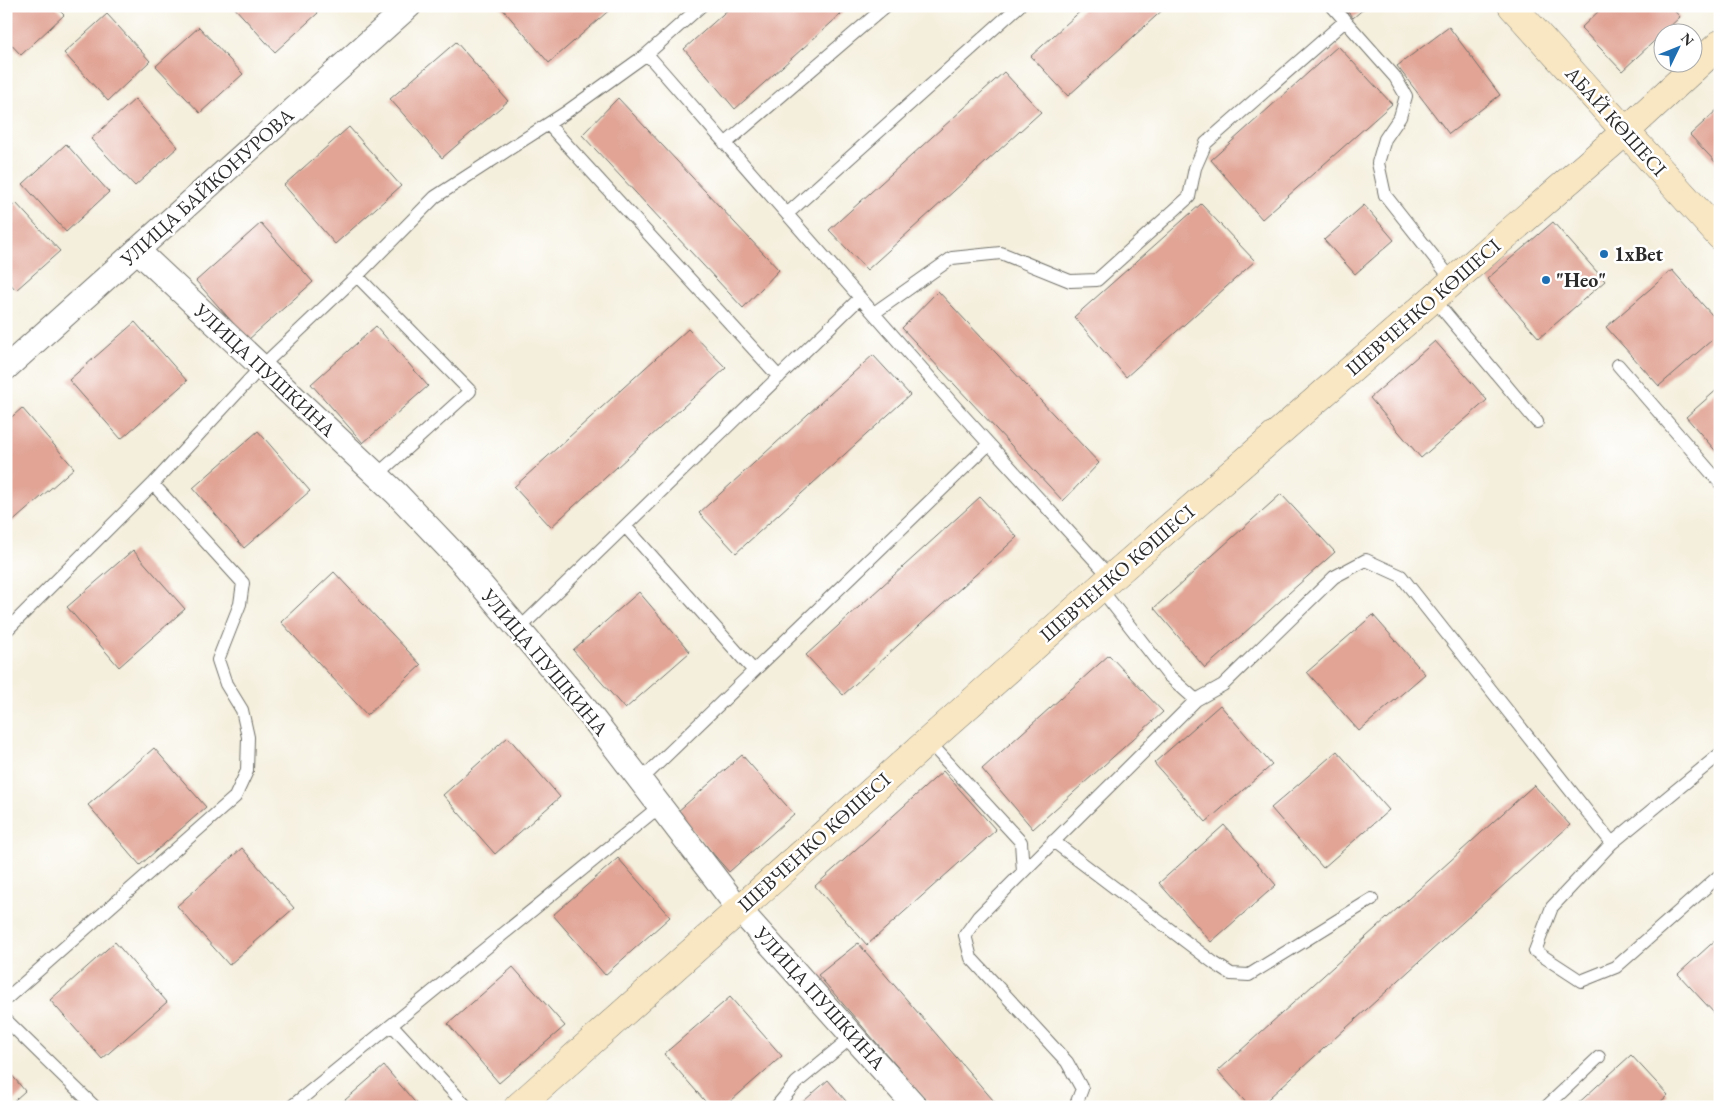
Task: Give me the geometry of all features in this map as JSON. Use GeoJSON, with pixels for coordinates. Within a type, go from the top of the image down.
{"type":"FeatureCollection","features":[{"type":"Feature","properties":{"kind":"street","name":"УЛИЦА БАЙКОНУРОВА"},"geometry":{"type":"LineString","coordinates":[[6,368],[409,6]]}},
{"type":"Feature","properties":{"kind":"street","name":"АБАЙ КӨШЕСІ"},"geometry":{"type":"LineString","coordinates":[[1512,6],[1720,236]]}},
{"type":"Feature","properties":{"kind":"street","name":"ШЕВЧЕНКО КӨШЕСІ"},"geometry":{"type":"LineString","coordinates":[[518,1107],[1105,583],[1626,131],[1720,44]]}},
{"type":"Feature","properties":{"kind":"street","name":"УЛИЦА ПУШКИНА"},"geometry":{"type":"LineString","coordinates":[[137,250],[396,493],[460,560],[581,703],[740,909],[916,1107]]}},
{"type":"Feature","properties":{"kind":"lane"},"geometry":{"type":"LineString","coordinates":[[6,631],[153,484],[261,367],[357,276],[435,197],[548,124],[647,54],[701,6]]}},
{"type":"Feature","properties":{"kind":"lane"},"geometry":{"type":"LineString","coordinates":[[725,144],[886,6]]}},
{"type":"Feature","properties":{"kind":"lane"},"geometry":{"type":"LineString","coordinates":[[787,214],[1019,6]]}},
{"type":"Feature","properties":{"kind":"lane"},"geometry":{"type":"LineString","coordinates":[[1332,6],[1395,77],[1406,96],[1400,117],[1385,139],[1378,163],[1385,195],[1453,281]]}},
{"type":"Feature","properties":{"kind":"lane"},"geometry":{"type":"LineString","coordinates":[[874,313],[952,258],[1001,254],[1070,281],[1097,280],[1189,197],[1195,168],[1206,143],[1345,21]]}},
{"type":"Feature","properties":{"kind":"lane"},"geometry":{"type":"LineString","coordinates":[[647,54],[990,444],[1105,583],[1168,675],[1196,700]]}},
{"type":"Feature","properties":{"kind":"lane"},"geometry":{"type":"LineString","coordinates":[[548,124],[779,377]]}},
{"type":"Feature","properties":{"kind":"lane"},"geometry":{"type":"LineString","coordinates":[[357,276],[470,391],[377,475]]}},
{"type":"Feature","properties":{"kind":"lane"},"geometry":{"type":"LineString","coordinates":[[519,629],[860,298]]}},
{"type":"Feature","properties":{"kind":"lane"},"geometry":{"type":"LineString","coordinates":[[1433,298],[1537,422]]}},
{"type":"Feature","properties":{"kind":"lane"},"geometry":{"type":"LineString","coordinates":[[1618,365],[1720,484]]}},
{"type":"Feature","properties":{"kind":"lane"},"geometry":{"type":"LineString","coordinates":[[641,780],[990,444]]}},
{"type":"Feature","properties":{"kind":"lane"},"geometry":{"type":"LineString","coordinates":[[6,999],[235,797],[248,771],[248,737],[242,710],[226,684],[218,660],[240,604],[243,583],[153,484]]}},
{"type":"Feature","properties":{"kind":"lane"},"geometry":{"type":"LineString","coordinates":[[625,526],[754,671]]}},
{"type":"Feature","properties":{"kind":"lane"},"geometry":{"type":"LineString","coordinates":[[1075,1107],[1082,1089],[1066,1062],[971,958],[965,935],[978,916],[1196,700],[1223,685],[1334,577],[1366,560],[1401,576],[1612,843]]}},
{"type":"Feature","properties":{"kind":"lane"},"geometry":{"type":"LineString","coordinates":[[928,741],[1021,842],[1023,872]]}},
{"type":"Feature","properties":{"kind":"lane"},"geometry":{"type":"LineString","coordinates":[[1720,754],[1612,843],[1552,907],[1535,951],[1581,981],[1616,967],[1720,875]]}},
{"type":"Feature","properties":{"kind":"lane"},"geometry":{"type":"LineString","coordinates":[[292,1107],[660,806]]}},
{"type":"Feature","properties":{"kind":"lane"},"geometry":{"type":"LineString","coordinates":[[1053,841],[1231,974],[1249,975],[1372,899]]}},
{"type":"Feature","properties":{"kind":"lane"},"geometry":{"type":"LineString","coordinates":[[6,1020],[95,1107]]}},
{"type":"Feature","properties":{"kind":"lane"},"geometry":{"type":"LineString","coordinates":[[392,1024],[467,1107]]}},
{"type":"Feature","properties":{"kind":"lane"},"geometry":{"type":"LineString","coordinates":[[776,1107],[796,1083],[853,1036]]}},
{"type":"Feature","properties":{"kind":"lane"},"geometry":{"type":"LineString","coordinates":[[1546,1107],[1599,1057]]}},
{"type":"Feature","properties":{"kind":"building"},"geometry":{"type":"Polygon","coordinates":[[[6,6],[55,6],[64,15],[21,55],[6,39],[6,6]]]}},
{"type":"Feature","properties":{"kind":"building"},"geometry":{"type":"Polygon","coordinates":[[[233,6],[312,6],[318,13],[275,52],[233,6]]]}},
{"type":"Feature","properties":{"kind":"building"},"geometry":{"type":"Polygon","coordinates":[[[500,6],[614,6],[549,63],[500,6]]]}},
{"type":"Feature","properties":{"kind":"building"},"geometry":{"type":"Polygon","coordinates":[[[732,6],[850,6],[735,109],[684,49],[732,6]]]}},
{"type":"Feature","properties":{"kind":"building"},"geometry":{"type":"Polygon","coordinates":[[[1086,6],[1167,6],[1068,96],[1031,56],[1086,6]]]}},
{"type":"Feature","properties":{"kind":"building"},"geometry":{"type":"Polygon","coordinates":[[[1343,6],[1367,6],[1353,18],[1343,6]]]}},
{"type":"Feature","properties":{"kind":"building"},"geometry":{"type":"Polygon","coordinates":[[[1604,6],[1670,6],[1680,17],[1675,22],[1654,22],[1654,41],[1622,71],[1581,28],[1604,6]]]}},
{"type":"Feature","properties":{"kind":"building"},"geometry":{"type":"Polygon","coordinates":[[[107,14],[150,61],[108,101],[64,53],[107,14]]]}},
{"type":"Feature","properties":{"kind":"building"},"geometry":{"type":"Polygon","coordinates":[[[199,27],[243,74],[200,113],[156,66],[199,27]]]}},
{"type":"Feature","properties":{"kind":"building"},"geometry":{"type":"Polygon","coordinates":[[[1449,27],[1500,95],[1449,134],[1397,66],[1449,27]]]}},
{"type":"Feature","properties":{"kind":"building"},"geometry":{"type":"Polygon","coordinates":[[[456,42],[508,101],[442,158],[390,99],[456,42]]]}},
{"type":"Feature","properties":{"kind":"building"},"geometry":{"type":"Polygon","coordinates":[[[1338,46],[1392,104],[1262,219],[1211,160],[1338,46]]]}},
{"type":"Feature","properties":{"kind":"building"},"geometry":{"type":"Polygon","coordinates":[[[1004,72],[1041,112],[867,270],[829,230],[1004,72]]]}},
{"type":"Feature","properties":{"kind":"building"},"geometry":{"type":"Polygon","coordinates":[[[618,98],[779,270],[743,308],[582,135],[618,98]]]}},
{"type":"Feature","properties":{"kind":"building"},"geometry":{"type":"Polygon","coordinates":[[[135,99],[178,147],[135,186],[91,139],[135,99]]]}},
{"type":"Feature","properties":{"kind":"building"},"geometry":{"type":"Polygon","coordinates":[[[1720,107],[1720,167],[1690,135],[1720,107]]]}},
{"type":"Feature","properties":{"kind":"building"},"geometry":{"type":"Polygon","coordinates":[[[349,127],[401,186],[335,244],[284,185],[349,127]]]}},
{"type":"Feature","properties":{"kind":"building"},"geometry":{"type":"Polygon","coordinates":[[[66,144],[109,192],[66,232],[23,184],[66,144]]]}},
{"type":"Feature","properties":{"kind":"building"},"geometry":{"type":"Polygon","coordinates":[[[16,203],[60,251],[16,290],[6,279],[6,212],[16,203]]]}},
{"type":"Feature","properties":{"kind":"building"},"geometry":{"type":"Polygon","coordinates":[[[1201,204],[1255,261],[1126,377],[1074,317],[1201,204]]]}},
{"type":"Feature","properties":{"kind":"building"},"geometry":{"type":"Polygon","coordinates":[[[1364,205],[1394,240],[1355,274],[1324,240],[1364,205]]]}},
{"type":"Feature","properties":{"kind":"building","name":"\"Нео\""},"geometry":{"type":"Polygon","coordinates":[[[1553,222],[1605,281],[1539,338],[1487,279],[1553,222]]]}},
{"type":"Feature","properties":{"kind":"building"},"geometry":{"type":"Polygon","coordinates":[[[261,223],[313,282],[248,340],[196,281],[261,223]]]}},
{"type":"Feature","properties":{"kind":"building"},"geometry":{"type":"Polygon","coordinates":[[[1672,270],[1720,324],[1720,333],[1659,386],[1606,327],[1672,270]]]}},
{"type":"Feature","properties":{"kind":"building"},"geometry":{"type":"Polygon","coordinates":[[[938,291],[1099,463],[1063,501],[902,328],[938,291]]]}},
{"type":"Feature","properties":{"kind":"building"},"geometry":{"type":"Polygon","coordinates":[[[135,322],[187,381],[121,439],[69,380],[135,322]]]}},
{"type":"Feature","properties":{"kind":"building"},"geometry":{"type":"Polygon","coordinates":[[[376,326],[428,386],[363,443],[311,384],[376,326]]]}},
{"type":"Feature","properties":{"kind":"building"},"geometry":{"type":"Polygon","coordinates":[[[688,329],[726,368],[551,527],[514,487],[688,329]]]}},
{"type":"Feature","properties":{"kind":"building"},"geometry":{"type":"Polygon","coordinates":[[[1435,341],[1487,400],[1421,458],[1370,398],[1435,341]]]}},
{"type":"Feature","properties":{"kind":"building"},"geometry":{"type":"Polygon","coordinates":[[[873,355],[910,395],[736,553],[699,513],[873,355]]]}},
{"type":"Feature","properties":{"kind":"building"},"geometry":{"type":"Polygon","coordinates":[[[1720,387],[1720,456],[1686,417],[1720,387]]]}},
{"type":"Feature","properties":{"kind":"building"},"geometry":{"type":"Polygon","coordinates":[[[22,408],[74,468],[9,525],[6,522],[6,422],[22,408]]]}},
{"type":"Feature","properties":{"kind":"building"},"geometry":{"type":"Polygon","coordinates":[[[258,431],[310,491],[244,548],[193,488],[258,431]]]}},
{"type":"Feature","properties":{"kind":"building"},"geometry":{"type":"Polygon","coordinates":[[[1281,494],[1335,552],[1205,668],[1154,608],[1281,494]]]}},
{"type":"Feature","properties":{"kind":"building"},"geometry":{"type":"Polygon","coordinates":[[[980,497],[1017,537],[843,695],[806,655],[980,497]]]}},
{"type":"Feature","properties":{"kind":"building"},"geometry":{"type":"Polygon","coordinates":[[[133,550],[185,609],[119,667],[67,607],[133,550]]]}},
{"type":"Feature","properties":{"kind":"building"},"geometry":{"type":"Polygon","coordinates":[[[334,572],[421,665],[367,715],[281,622],[334,572]]]}},
{"type":"Feature","properties":{"kind":"building"},"geometry":{"type":"Polygon","coordinates":[[[639,592],[690,652],[625,709],[573,650],[639,592]]]}},
{"type":"Feature","properties":{"kind":"building"},"geometry":{"type":"Polygon","coordinates":[[[1373,615],[1425,674],[1359,731],[1307,672],[1373,615]]]}},
{"type":"Feature","properties":{"kind":"building"},"geometry":{"type":"Polygon","coordinates":[[[1109,655],[1163,712],[1033,829],[982,769],[1109,655]]]}},
{"type":"Feature","properties":{"kind":"building"},"geometry":{"type":"Polygon","coordinates":[[[1220,705],[1272,765],[1206,822],[1154,763],[1220,705]]]}},
{"type":"Feature","properties":{"kind":"building"},"geometry":{"type":"Polygon","coordinates":[[[508,737],[560,797],[495,854],[443,795],[508,737]]]}},
{"type":"Feature","properties":{"kind":"building"},"geometry":{"type":"Polygon","coordinates":[[[154,748],[206,807],[140,865],[88,805],[154,748]]]}},
{"type":"Feature","properties":{"kind":"building"},"geometry":{"type":"Polygon","coordinates":[[[1337,751],[1389,810],[1323,868],[1271,808],[1337,751]]]}},
{"type":"Feature","properties":{"kind":"building"},"geometry":{"type":"Polygon","coordinates":[[[742,755],[794,814],[729,872],[677,812],[742,755]]]}},
{"type":"Feature","properties":{"kind":"building"},"geometry":{"type":"Polygon","coordinates":[[[943,771],[996,830],[867,945],[815,886],[943,771]]]}},
{"type":"Feature","properties":{"kind":"building"},"geometry":{"type":"Polygon","coordinates":[[[1534,785],[1570,825],[1259,1107],[1250,1107],[1218,1071],[1534,785]]]}},
{"type":"Feature","properties":{"kind":"building"},"geometry":{"type":"Polygon","coordinates":[[[1224,825],[1276,885],[1211,942],[1159,883],[1224,825]]]}},
{"type":"Feature","properties":{"kind":"building"},"geometry":{"type":"Polygon","coordinates":[[[242,848],[294,908],[229,965],[177,906],[242,848]]]}},
{"type":"Feature","properties":{"kind":"building"},"geometry":{"type":"Polygon","coordinates":[[[618,858],[670,917],[605,975],[553,915],[618,858]]]}},
{"type":"Feature","properties":{"kind":"building"},"geometry":{"type":"Polygon","coordinates":[[[1720,936],[1720,1010],[1715,1014],[1678,974],[1720,936]]]}},
{"type":"Feature","properties":{"kind":"building"},"geometry":{"type":"Polygon","coordinates":[[[115,942],[167,1002],[102,1059],[50,1000],[115,942]]]}},
{"type":"Feature","properties":{"kind":"building"},"geometry":{"type":"Polygon","coordinates":[[[858,943],[999,1107],[932,1107],[818,975],[858,943]]]}},
{"type":"Feature","properties":{"kind":"building"},"geometry":{"type":"Polygon","coordinates":[[[513,967],[565,1026],[499,1083],[448,1024],[513,967]]]}},
{"type":"Feature","properties":{"kind":"building"},"geometry":{"type":"Polygon","coordinates":[[[730,997],[782,1056],[724,1107],[710,1107],[664,1054],[730,997]]]}},
{"type":"Feature","properties":{"kind":"building"},"geometry":{"type":"Polygon","coordinates":[[[1631,1055],[1668,1095],[1655,1107],[1574,1107],[1631,1055]]]}},
{"type":"Feature","properties":{"kind":"building"},"geometry":{"type":"Polygon","coordinates":[[[384,1066],[419,1107],[337,1107],[384,1066]]]}},
{"type":"Feature","properties":{"kind":"building"},"geometry":{"type":"Polygon","coordinates":[[[6,1068],[25,1091],[7,1107],[6,1107],[6,1068]]]}},
{"type":"Feature","properties":{"kind":"building"},"geometry":{"type":"Polygon","coordinates":[[[828,1080],[851,1107],[797,1107],[828,1080]]]}},
{"type":"Feature","properties":{"kind":"place","name":"1xBet"},"geometry":{"type":"Point","coordinates":[1604,254]}},
{"type":"Feature","properties":{"kind":"place","name":"\"Нео\""},"geometry":{"type":"Point","coordinates":[1546,280]}}]}
